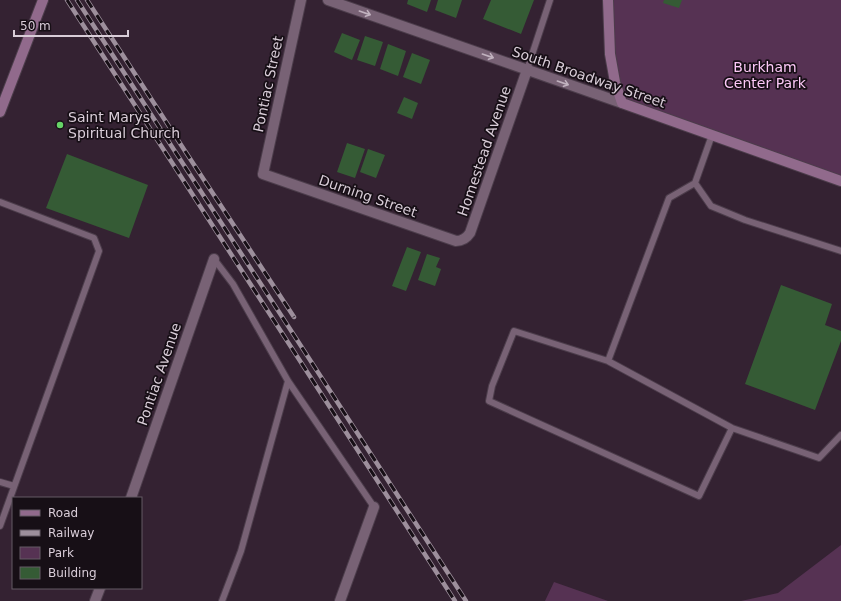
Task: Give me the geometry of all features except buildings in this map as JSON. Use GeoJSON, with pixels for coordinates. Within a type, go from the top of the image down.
{"type":"FeatureCollection","features":[{"type":"Feature","properties":{"kind":"street"},"geometry":{"type":"LineString","coordinates":[[1,108],[43,0]]}},
{"type":"Feature","properties":{"kind":"street","name":"Pontiac Street"},"geometry":{"type":"LineString","coordinates":[[263,174],[301,0]]}},
{"type":"Feature","properties":{"kind":"street","name":"South Broadway Street"},"geometry":{"type":"LineString","coordinates":[[328,0],[841,181]]}},
{"type":"Feature","properties":{"kind":"street"},"geometry":{"type":"LineString","coordinates":[[608,0],[610,54],[615,82],[622,103]]}},
{"type":"Feature","properties":{"kind":"street","name":"Homestead Avenue"},"geometry":{"type":"LineString","coordinates":[[465,239],[470,233],[527,70]]}},
{"type":"Feature","properties":{"kind":"street","name":"Durning Street"},"geometry":{"type":"LineString","coordinates":[[263,174],[456,241],[465,239]]}},
{"type":"Feature","properties":{"kind":"street","name":"Pontiac Avenue"},"geometry":{"type":"LineString","coordinates":[[131,497],[214,259]]}},
{"type":"Feature","properties":{"kind":"street"},"geometry":{"type":"LineString","coordinates":[[340,601],[374,507]]}},
{"type":"Feature","properties":{"kind":"street"},"geometry":{"type":"LineString","coordinates":[[95,601],[100,589]]}},
{"type":"Feature","properties":{"kind":"lane"},"geometry":{"type":"LineString","coordinates":[[527,70],[550,0]]}},
{"type":"Feature","properties":{"kind":"lane"},"geometry":{"type":"LineString","coordinates":[[608,360],[668,198],[695,183],[712,135]]}},
{"type":"Feature","properties":{"kind":"lane"},"geometry":{"type":"LineString","coordinates":[[695,183],[711,206],[746,220],[841,251]]}},
{"type":"Feature","properties":{"kind":"lane"},"geometry":{"type":"LineString","coordinates":[[0,202],[94,238],[99,251],[0,526]]}},
{"type":"Feature","properties":{"kind":"lane"},"geometry":{"type":"LineString","coordinates":[[214,259],[233,284],[288,382],[374,507]]}},
{"type":"Feature","properties":{"kind":"lane"},"geometry":{"type":"LineString","coordinates":[[732,428],[699,496],[490,401],[492,386],[514,331],[608,360],[732,428],[819,458],[841,435]]}},
{"type":"Feature","properties":{"kind":"lane"},"geometry":{"type":"LineString","coordinates":[[222,601],[241,551],[288,382]]}},
{"type":"Feature","properties":{"kind":"lane"},"geometry":{"type":"LineString","coordinates":[[0,482],[14,486]]}},
{"type":"Feature","properties":{"kind":"green space","name":"Burkham Center Park"},"geometry":{"type":"Polygon","coordinates":[[[608,0],[841,0],[841,181],[622,103],[615,82],[608,0]]]}},
{"type":"Feature","properties":{"kind":"green space"},"geometry":{"type":"Polygon","coordinates":[[[841,545],[841,601],[741,601],[778,593],[841,545]]]}},
{"type":"Feature","properties":{"kind":"green space"},"geometry":{"type":"Polygon","coordinates":[[[554,582],[608,601],[545,601],[554,582]]]}},
{"type":"Feature","properties":{"kind":"railway"},"geometry":{"type":"LineString","coordinates":[[67,0],[455,601]]}},
{"type":"Feature","properties":{"kind":"railway"},"geometry":{"type":"LineString","coordinates":[[77,0],[466,601]]}},
{"type":"Feature","properties":{"kind":"railway"},"geometry":{"type":"LineString","coordinates":[[87,0],[294,317]]}},
{"type":"Feature","properties":{"kind":"place","name":"Saint Marys Spiritual Church"},"geometry":{"type":"Point","coordinates":[60,125]}}]}
